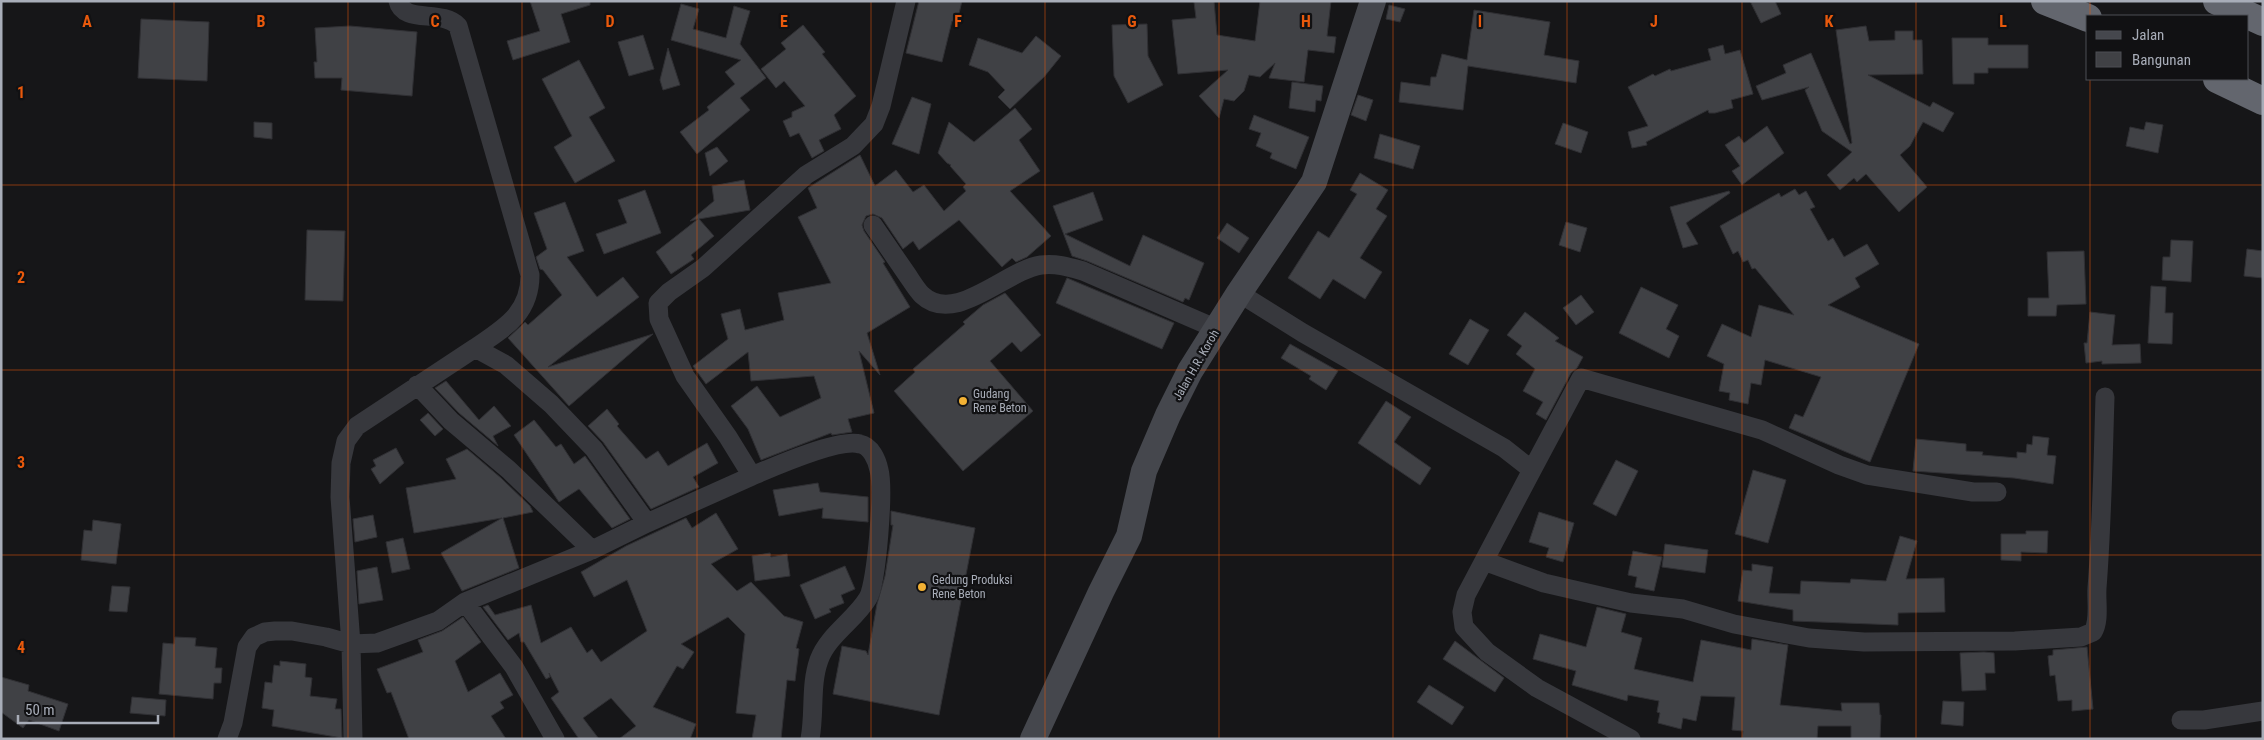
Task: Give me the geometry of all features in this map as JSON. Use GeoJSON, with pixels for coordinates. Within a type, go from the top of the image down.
{"type":"FeatureCollection","features":[{"type":"Feature","properties":{"kind":"highway"},"geometry":{"type":"LineString","coordinates":[[2045,1],[2086,17]]}},
{"type":"Feature","properties":{"kind":"highway"},"geometry":{"type":"LineString","coordinates":[[2218,1],[2248,15]]}},
{"type":"Feature","properties":{"kind":"highway"},"geometry":{"type":"LineString","coordinates":[[2249,15],[2263,22]]}},
{"type":"Feature","properties":{"kind":"highway"},"geometry":{"type":"LineString","coordinates":[[2219,80],[2263,101]]}},
{"type":"Feature","properties":{"kind":"main road","name":"Jalan H.R. Koroh"},"geometry":{"type":"LineString","coordinates":[[1034,739],[1101,592],[1129,536],[1144,471],[1168,415],[1190,371],[1239,293],[1314,182],[1373,1]]}},
{"type":"Feature","properties":{"kind":"street"},"geometry":{"type":"LineString","coordinates":[[353,739],[351,644],[340,497],[341,462],[346,441],[357,426],[506,326],[518,315],[530,290],[530,275],[458,26],[442,17],[407,13],[399,6],[398,1]]}},
{"type":"Feature","properties":{"kind":"street"},"geometry":{"type":"LineString","coordinates":[[752,476],[728,437],[685,376],[659,319],[658,303],[669,292],[703,268],[806,175],[853,146],[874,124],[881,106],[906,1]]}},
{"type":"Feature","properties":{"kind":"street"},"geometry":{"type":"LineString","coordinates":[[873,225],[921,294],[933,303],[945,305],[971,298],[1013,275],[1041,265],[1062,265],[1083,271],[1216,329]]}},
{"type":"Feature","properties":{"kind":"street"},"geometry":{"type":"LineString","coordinates":[[1239,293],[1504,448],[1532,470]]}},
{"type":"Feature","properties":{"kind":"street"},"geometry":{"type":"LineString","coordinates":[[475,348],[506,365],[552,404],[594,449],[646,522]]}},
{"type":"Feature","properties":{"kind":"street"},"geometry":{"type":"LineString","coordinates":[[1631,739],[1537,688],[1487,652],[1464,627],[1462,612],[1466,595],[1581,378],[1762,430],[1839,465],[1867,475],[1973,492],[1997,492]]}},
{"type":"Feature","properties":{"kind":"street"},"geometry":{"type":"LineString","coordinates":[[417,385],[451,421],[509,470],[592,550]]}},
{"type":"Feature","properties":{"kind":"street"},"geometry":{"type":"LineString","coordinates":[[1484,561],[1544,582],[1631,603],[1683,609],[1734,624],[1809,638],[1912,642],[2015,641],[2081,637],[2093,632],[2097,625],[2096,606],[2102,514],[2105,397]]}},
{"type":"Feature","properties":{"kind":"street"},"geometry":{"type":"LineString","coordinates":[[227,739],[233,722],[247,647],[254,637],[265,632],[292,631],[351,644],[377,643],[438,621],[465,602],[592,550],[646,522],[792,459],[846,443],[859,443],[867,446],[873,454],[879,471],[881,515],[869,597],[821,653],[814,687],[810,739]]}},
{"type":"Feature","properties":{"kind":"street"},"geometry":{"type":"LineString","coordinates":[[465,602],[514,667],[556,739]]}},
{"type":"Feature","properties":{"kind":"street"},"geometry":{"type":"LineString","coordinates":[[2181,720],[2204,720],[2263,711]]}},
{"type":"Feature","properties":{"kind":"building"},"geometry":{"type":"Polygon","coordinates":[[[530,1],[590,1],[590,5],[561,14],[570,42],[513,60],[507,41],[540,31],[530,1]]]}},
{"type":"Feature","properties":{"kind":"building"},"geometry":{"type":"Polygon","coordinates":[[[919,1],[962,1],[957,22],[952,21],[942,62],[906,53],[919,1]]]}},
{"type":"Feature","properties":{"kind":"building"},"geometry":{"type":"Polygon","coordinates":[[[1214,1],[1217,35],[1255,41],[1260,1],[1331,1],[1327,36],[1336,37],[1334,53],[1308,50],[1304,82],[1269,78],[1275,63],[1260,77],[1249,75],[1244,91],[1234,101],[1224,99],[1219,118],[1199,96],[1228,70],[1178,74],[1172,20],[1196,18],[1194,2],[1214,1]]]}},
{"type":"Feature","properties":{"kind":"building"},"geometry":{"type":"Polygon","coordinates":[[[1750,1],[1775,1],[1781,14],[1761,23],[1750,1]]]}},
{"type":"Feature","properties":{"kind":"building"},"geometry":{"type":"Polygon","coordinates":[[[681,4],[699,9],[693,29],[726,38],[734,6],[750,11],[740,44],[766,78],[740,98],[750,110],[697,154],[680,132],[709,110],[707,107],[735,84],[725,72],[741,60],[671,40],[681,4]]]}},
{"type":"Feature","properties":{"kind":"building"},"geometry":{"type":"Polygon","coordinates":[[[1389,5],[1405,9],[1400,22],[1386,19],[1389,5]]]}},
{"type":"Feature","properties":{"kind":"building"},"geometry":{"type":"Polygon","coordinates":[[[1474,10],[1550,22],[1544,55],[1579,61],[1576,83],[1468,66],[1463,110],[1399,102],[1401,82],[1430,86],[1431,77],[1436,77],[1442,54],[1467,60],[1474,10]]]}},
{"type":"Feature","properties":{"kind":"building"},"geometry":{"type":"Polygon","coordinates":[[[141,19],[209,22],[207,81],[138,78],[141,19]]]}},
{"type":"Feature","properties":{"kind":"building"},"geometry":{"type":"Polygon","coordinates":[[[1147,24],[1148,56],[1163,85],[1128,103],[1114,76],[1112,25],[1147,24]]]}},
{"type":"Feature","properties":{"kind":"building"},"geometry":{"type":"Polygon","coordinates":[[[803,25],[825,52],[822,54],[856,96],[834,115],[841,129],[819,140],[824,151],[812,158],[799,133],[790,137],[783,121],[792,117],[792,112],[805,106],[784,81],[776,88],[761,69],[786,49],[781,43],[803,25]]]}},
{"type":"Feature","properties":{"kind":"building"},"geometry":{"type":"Polygon","coordinates":[[[350,26],[417,32],[412,96],[341,90],[342,78],[315,78],[314,62],[317,62],[315,28],[350,26]]]}},
{"type":"Feature","properties":{"kind":"building"},"geometry":{"type":"Polygon","coordinates":[[[1866,26],[1869,41],[1895,40],[1895,31],[1913,31],[1913,40],[1922,40],[1923,74],[1868,75],[1930,107],[1933,102],[1954,113],[1943,132],[1923,122],[1910,146],[1900,155],[1927,187],[1899,212],[1866,174],[1857,182],[1854,178],[1840,190],[1827,175],[1852,152],[1822,131],[1805,90],[1809,87],[1762,100],[1756,86],[1786,73],[1783,65],[1811,53],[1850,144],[1852,143],[1836,30],[1866,26]]]}},
{"type":"Feature","properties":{"kind":"building"},"geometry":{"type":"Polygon","coordinates":[[[643,35],[654,69],[629,76],[618,42],[643,35]]]}},
{"type":"Feature","properties":{"kind":"building"},"geometry":{"type":"Polygon","coordinates":[[[1036,36],[1061,56],[1044,77],[1010,109],[998,97],[1005,90],[988,72],[969,65],[978,38],[1022,53],[1036,36]]]}},
{"type":"Feature","properties":{"kind":"building"},"geometry":{"type":"Polygon","coordinates":[[[1952,38],[1988,38],[1988,45],[2028,45],[2028,68],[1988,68],[1988,73],[1974,73],[1974,84],[1953,84],[1952,38]]]}},
{"type":"Feature","properties":{"kind":"building"},"geometry":{"type":"Polygon","coordinates":[[[1723,45],[1725,54],[1740,50],[1753,94],[1731,100],[1733,108],[1715,113],[1709,113],[1708,110],[1646,142],[1647,145],[1632,148],[1628,132],[1648,126],[1628,87],[1653,74],[1655,76],[1670,69],[1671,71],[1711,60],[1708,49],[1723,45]]]}},
{"type":"Feature","properties":{"kind":"building"},"geometry":{"type":"Polygon","coordinates":[[[668,48],[680,85],[663,90],[660,80],[668,48]]]}},
{"type":"Feature","properties":{"kind":"building"},"geometry":{"type":"Polygon","coordinates":[[[579,60],[605,108],[589,117],[615,161],[575,183],[554,147],[572,136],[542,79],[579,60]]]}},
{"type":"Feature","properties":{"kind":"building"},"geometry":{"type":"Polygon","coordinates":[[[1292,82],[1323,86],[1321,101],[1316,100],[1315,112],[1289,108],[1292,82]]]}},
{"type":"Feature","properties":{"kind":"building"},"geometry":{"type":"Polygon","coordinates":[[[1358,95],[1373,100],[1366,121],[1351,115],[1358,95]]]}},
{"type":"Feature","properties":{"kind":"building"},"geometry":{"type":"Polygon","coordinates":[[[912,97],[931,104],[919,154],[892,144],[912,97]]]}},
{"type":"Feature","properties":{"kind":"building"},"geometry":{"type":"Polygon","coordinates":[[[1015,108],[1032,129],[1019,140],[1040,171],[1010,191],[1051,236],[1027,257],[1016,262],[1012,258],[1002,267],[959,220],[919,250],[913,241],[903,249],[882,218],[873,214],[866,216],[862,225],[864,231],[885,262],[883,263],[910,307],[867,333],[880,375],[859,351],[874,413],[848,419],[852,432],[832,435],[831,433],[761,460],[748,429],[731,406],[757,386],[780,417],[821,398],[814,376],[751,381],[748,352],[706,384],[693,366],[728,339],[721,314],[740,309],[745,330],[784,320],[778,293],[831,283],[798,217],[817,208],[808,188],[860,155],[875,186],[896,170],[913,192],[924,185],[944,211],[966,191],[963,187],[966,184],[951,165],[938,153],[949,122],[974,142],[1015,108]]]}},
{"type":"Feature","properties":{"kind":"building"},"geometry":{"type":"Polygon","coordinates":[[[1254,115],[1309,137],[1296,169],[1270,158],[1272,153],[1256,146],[1261,133],[1249,129],[1254,115]]]}},
{"type":"Feature","properties":{"kind":"building"},"geometry":{"type":"Polygon","coordinates":[[[254,122],[272,123],[272,139],[254,137],[254,122]]]}},
{"type":"Feature","properties":{"kind":"building"},"geometry":{"type":"Polygon","coordinates":[[[2146,122],[2163,125],[2158,153],[2126,146],[2130,127],[2144,130],[2146,122]]]}},
{"type":"Feature","properties":{"kind":"building"},"geometry":{"type":"Polygon","coordinates":[[[1563,123],[1588,132],[1581,153],[1555,144],[1563,123]]]}},
{"type":"Feature","properties":{"kind":"building"},"geometry":{"type":"Polygon","coordinates":[[[1767,126],[1784,153],[1742,185],[1732,171],[1740,166],[1725,145],[1739,136],[1744,143],[1767,126]]]}},
{"type":"Feature","properties":{"kind":"building"},"geometry":{"type":"Polygon","coordinates":[[[1380,134],[1420,146],[1413,169],[1374,158],[1380,134]]]}},
{"type":"Feature","properties":{"kind":"building"},"geometry":{"type":"Polygon","coordinates":[[[717,147],[728,161],[710,176],[705,153],[717,147]]]}},
{"type":"Feature","properties":{"kind":"building"},"geometry":{"type":"Polygon","coordinates":[[[1360,173],[1388,190],[1376,209],[1387,216],[1360,258],[1382,272],[1365,299],[1333,279],[1320,299],[1288,278],[1318,231],[1329,238],[1357,194],[1350,190],[1360,173]]]}},
{"type":"Feature","properties":{"kind":"building"},"geometry":{"type":"Polygon","coordinates":[[[744,180],[750,210],[699,219],[714,236],[691,255],[694,259],[671,274],[656,252],[698,219],[690,221],[714,201],[712,186],[744,180]]]}},
{"type":"Feature","properties":{"kind":"building"},"geometry":{"type":"Polygon","coordinates":[[[1795,189],[1799,195],[1806,191],[1815,207],[1810,209],[1828,241],[1833,238],[1844,257],[1867,244],[1879,264],[1855,278],[1860,287],[1828,305],[1919,344],[1870,462],[1789,428],[1795,414],[1803,417],[1821,377],[1765,360],[1761,385],[1751,383],[1748,404],[1729,400],[1730,393],[1719,391],[1724,364],[1707,356],[1722,324],[1751,337],[1759,305],[1794,315],[1755,268],[1752,269],[1748,260],[1743,262],[1738,251],[1733,254],[1720,226],[1779,193],[1781,197],[1795,189]]]}},
{"type":"Feature","properties":{"kind":"building"},"geometry":{"type":"Polygon","coordinates":[[[645,190],[661,233],[604,254],[596,234],[627,223],[618,200],[645,190]]]}},
{"type":"Feature","properties":{"kind":"building"},"geometry":{"type":"Polygon","coordinates":[[[1729,191],[1730,193],[1686,223],[1698,244],[1683,248],[1670,207],[1729,191]]]}},
{"type":"Feature","properties":{"kind":"building"},"geometry":{"type":"Polygon","coordinates":[[[1093,192],[1103,220],[1065,234],[1130,266],[1143,235],[1204,263],[1189,300],[1185,298],[1183,302],[1072,256],[1053,206],[1093,192]]]}},
{"type":"Feature","properties":{"kind":"building"},"geometry":{"type":"Polygon","coordinates":[[[565,202],[584,251],[567,257],[597,297],[623,277],[639,297],[548,367],[653,334],[569,406],[508,338],[525,322],[528,325],[562,295],[543,270],[540,269],[536,257],[547,249],[534,213],[565,202]]]}},
{"type":"Feature","properties":{"kind":"building"},"geometry":{"type":"Polygon","coordinates":[[[1566,222],[1587,228],[1580,252],[1559,245],[1566,222]]]}},
{"type":"Feature","properties":{"kind":"building"},"geometry":{"type":"Polygon","coordinates":[[[1227,223],[1249,238],[1239,253],[1217,238],[1227,223]]]}},
{"type":"Feature","properties":{"kind":"building"},"geometry":{"type":"Polygon","coordinates":[[[307,230],[345,231],[343,301],[305,300],[307,230]]]}},
{"type":"Feature","properties":{"kind":"building"},"geometry":{"type":"Polygon","coordinates":[[[2171,240],[2193,241],[2191,282],[2162,280],[2163,257],[2170,257],[2171,240]]]}},
{"type":"Feature","properties":{"kind":"building"},"geometry":{"type":"Polygon","coordinates":[[[2247,249],[2263,251],[2263,278],[2244,276],[2247,249]]]}},
{"type":"Feature","properties":{"kind":"building"},"geometry":{"type":"Polygon","coordinates":[[[2084,251],[2086,304],[2057,305],[2056,316],[2028,316],[2028,298],[2049,298],[2047,252],[2084,251]]]}},
{"type":"Feature","properties":{"kind":"building"},"geometry":{"type":"Polygon","coordinates":[[[1067,278],[1174,323],[1162,349],[1056,303],[1067,278]]]}},
{"type":"Feature","properties":{"kind":"building"},"geometry":{"type":"Polygon","coordinates":[[[2151,286],[2166,287],[2165,313],[2173,313],[2172,344],[2148,343],[2151,286]]]}},
{"type":"Feature","properties":{"kind":"building"},"geometry":{"type":"Polygon","coordinates":[[[1641,287],[1678,305],[1666,329],[1679,336],[1669,358],[1619,333],[1641,287]]]}},
{"type":"Feature","properties":{"kind":"building","name":"Gudang Rene Beton"},"geometry":{"type":"Polygon","coordinates":[[[1005,293],[1041,335],[1021,352],[1012,342],[990,361],[1033,411],[963,471],[894,391],[915,372],[913,369],[965,324],[963,322],[983,305],[1005,293]]]}},
{"type":"Feature","properties":{"kind":"building"},"geometry":{"type":"Polygon","coordinates":[[[1581,295],[1594,312],[1576,325],[1563,308],[1581,295]]]}},
{"type":"Feature","properties":{"kind":"building"},"geometry":{"type":"Polygon","coordinates":[[[1525,312],[1559,338],[1555,341],[1583,357],[1577,368],[1571,373],[1546,420],[1536,414],[1543,402],[1523,391],[1535,369],[1516,354],[1522,346],[1507,335],[1525,312]]]}},
{"type":"Feature","properties":{"kind":"building"},"geometry":{"type":"Polygon","coordinates":[[[2090,312],[2115,315],[2112,345],[2140,344],[2141,363],[2102,364],[2102,361],[2086,363],[2084,343],[2087,343],[2090,312]]]}},
{"type":"Feature","properties":{"kind":"building"},"geometry":{"type":"Polygon","coordinates":[[[1470,319],[1489,330],[1468,365],[1449,354],[1470,319]]]}},
{"type":"Feature","properties":{"kind":"building"},"geometry":{"type":"Polygon","coordinates":[[[1290,344],[1338,371],[1326,390],[1309,379],[1311,376],[1281,358],[1290,344]]]}},
{"type":"Feature","properties":{"kind":"building"},"geometry":{"type":"Polygon","coordinates":[[[446,381],[479,420],[494,406],[511,426],[493,436],[498,446],[459,413],[435,388],[446,381]]]}},
{"type":"Feature","properties":{"kind":"building"},"geometry":{"type":"Polygon","coordinates":[[[1386,401],[1411,417],[1394,442],[1431,468],[1420,485],[1358,443],[1386,401]]]}},
{"type":"Feature","properties":{"kind":"building"},"geometry":{"type":"Polygon","coordinates":[[[607,409],[619,424],[617,426],[646,459],[658,451],[668,466],[707,443],[718,463],[693,477],[699,487],[651,509],[603,442],[588,426],[607,409]]]}},
{"type":"Feature","properties":{"kind":"building"},"geometry":{"type":"Polygon","coordinates":[[[428,413],[443,429],[435,436],[420,420],[428,413]]]}},
{"type":"Feature","properties":{"kind":"building"},"geometry":{"type":"Polygon","coordinates":[[[534,420],[556,447],[561,444],[574,464],[585,456],[630,519],[612,528],[579,489],[559,502],[514,435],[534,420]]]}},
{"type":"Feature","properties":{"kind":"building"},"geometry":{"type":"Polygon","coordinates":[[[2033,436],[2049,438],[2047,455],[2056,456],[2053,484],[2014,478],[1913,471],[1916,439],[1966,444],[1966,451],[1983,452],[1982,455],[2017,458],[2017,452],[2026,453],[2027,444],[2032,445],[2033,436]]]}},
{"type":"Feature","properties":{"kind":"building"},"geometry":{"type":"Polygon","coordinates":[[[396,448],[404,463],[380,484],[371,469],[376,466],[373,460],[396,448]]]}},
{"type":"Feature","properties":{"kind":"building"},"geometry":{"type":"Polygon","coordinates":[[[467,449],[501,478],[530,506],[533,512],[503,518],[519,568],[462,591],[441,553],[502,518],[414,533],[406,488],[456,479],[446,459],[467,449]]]}},
{"type":"Feature","properties":{"kind":"building"},"geometry":{"type":"Polygon","coordinates":[[[1616,460],[1638,471],[1616,516],[1593,504],[1616,460]]]}},
{"type":"Feature","properties":{"kind":"building"},"geometry":{"type":"Polygon","coordinates":[[[1753,470],[1786,480],[1768,543],[1735,534],[1753,470]]]}},
{"type":"Feature","properties":{"kind":"building"},"geometry":{"type":"Polygon","coordinates":[[[818,483],[820,492],[868,497],[868,522],[822,518],[823,508],[779,516],[773,490],[818,483]]]}},
{"type":"Feature","properties":{"kind":"building","name":"Gedung Produksi Rene Beton"},"geometry":{"type":"Polygon","coordinates":[[[891,511],[975,528],[939,715],[833,694],[842,646],[866,651],[868,655],[877,604],[885,576],[893,525],[891,525],[891,511]]]}},
{"type":"Feature","properties":{"kind":"building"},"geometry":{"type":"Polygon","coordinates":[[[1539,512],[1574,523],[1563,562],[1546,557],[1549,548],[1529,542],[1539,512]]]}},
{"type":"Feature","properties":{"kind":"building"},"geometry":{"type":"Polygon","coordinates":[[[716,513],[738,549],[711,564],[737,591],[751,582],[784,616],[803,622],[796,648],[799,649],[795,681],[787,680],[781,739],[752,739],[756,715],[736,713],[745,634],[728,617],[681,644],[694,652],[683,669],[677,666],[653,707],[696,724],[690,739],[619,739],[636,726],[611,698],[583,718],[599,739],[579,739],[551,698],[559,692],[549,673],[550,677],[546,679],[524,642],[521,642],[519,633],[508,640],[483,607],[488,605],[495,615],[531,605],[541,643],[571,627],[587,653],[592,649],[601,662],[647,631],[627,580],[594,597],[581,572],[626,546],[686,518],[692,528],[716,513]]]}},
{"type":"Feature","properties":{"kind":"building"},"geometry":{"type":"Polygon","coordinates":[[[373,515],[377,537],[355,542],[353,519],[373,515]]]}},
{"type":"Feature","properties":{"kind":"building"},"geometry":{"type":"Polygon","coordinates":[[[93,520],[121,524],[116,564],[81,560],[84,530],[92,531],[93,520]]]}},
{"type":"Feature","properties":{"kind":"building"},"geometry":{"type":"Polygon","coordinates":[[[2026,531],[2048,531],[2047,553],[2021,552],[2021,561],[2001,560],[2001,534],[2026,534],[2026,531]]]}},
{"type":"Feature","properties":{"kind":"building"},"geometry":{"type":"Polygon","coordinates":[[[1900,536],[1917,541],[1906,579],[1944,578],[1945,612],[1898,613],[1898,625],[1793,621],[1793,610],[1738,601],[1743,570],[1752,571],[1752,564],[1773,567],[1769,593],[1800,594],[1801,581],[1850,583],[1851,579],[1886,581],[1900,536]]]}},
{"type":"Feature","properties":{"kind":"building"},"geometry":{"type":"Polygon","coordinates":[[[403,538],[410,569],[392,573],[386,542],[403,538]]]}},
{"type":"Feature","properties":{"kind":"building"},"geometry":{"type":"Polygon","coordinates":[[[1665,544],[1708,550],[1705,573],[1662,567],[1665,544]]]}},
{"type":"Feature","properties":{"kind":"building"},"geometry":{"type":"Polygon","coordinates":[[[1633,551],[1662,557],[1654,591],[1635,587],[1637,577],[1628,575],[1633,551]]]}},
{"type":"Feature","properties":{"kind":"building"},"geometry":{"type":"Polygon","coordinates":[[[770,553],[771,557],[787,554],[790,576],[755,581],[752,556],[770,553]]]}},
{"type":"Feature","properties":{"kind":"building"},"geometry":{"type":"Polygon","coordinates":[[[845,566],[855,589],[841,595],[844,603],[829,609],[831,612],[815,619],[800,585],[845,566]]]}},
{"type":"Feature","properties":{"kind":"building"},"geometry":{"type":"Polygon","coordinates":[[[377,567],[383,600],[359,604],[357,571],[377,567]]]}},
{"type":"Feature","properties":{"kind":"building"},"geometry":{"type":"Polygon","coordinates":[[[112,586],[130,587],[127,612],[109,611],[112,586]]]}},
{"type":"Feature","properties":{"kind":"building"},"geometry":{"type":"Polygon","coordinates":[[[1597,607],[1626,614],[1621,632],[1642,638],[1634,669],[1693,682],[1701,640],[1751,650],[1752,639],[1788,645],[1780,705],[1842,711],[1841,703],[1879,703],[1881,715],[1880,739],[1851,739],[1851,726],[1818,726],[1817,739],[1742,739],[1743,731],[1732,730],[1735,697],[1701,696],[1696,721],[1683,718],[1681,729],[1658,723],[1660,713],[1657,712],[1659,701],[1628,695],[1627,701],[1572,685],[1576,671],[1533,659],[1540,634],[1586,647],[1597,607]]]}},
{"type":"Feature","properties":{"kind":"building"},"geometry":{"type":"Polygon","coordinates":[[[463,617],[481,642],[455,661],[468,692],[500,673],[513,695],[500,702],[504,708],[491,716],[506,739],[409,739],[391,692],[387,693],[377,669],[423,652],[418,640],[442,631],[463,617]]]}},
{"type":"Feature","properties":{"kind":"building"},"geometry":{"type":"Polygon","coordinates":[[[175,637],[196,638],[195,646],[217,648],[215,668],[222,668],[221,683],[214,683],[213,699],[159,694],[163,643],[174,644],[175,637]]]}},
{"type":"Feature","properties":{"kind":"building"},"geometry":{"type":"Polygon","coordinates":[[[1455,641],[1504,678],[1495,692],[1443,659],[1455,641]]]}},
{"type":"Feature","properties":{"kind":"building"},"geometry":{"type":"Polygon","coordinates":[[[2087,647],[2093,709],[2072,711],[2072,700],[2058,701],[2055,675],[2050,676],[2048,656],[2053,655],[2053,650],[2087,647]]]}},
{"type":"Feature","properties":{"kind":"building"},"geometry":{"type":"Polygon","coordinates":[[[1960,653],[1994,653],[1995,673],[1985,673],[1986,690],[1962,691],[1960,653]]]}},
{"type":"Feature","properties":{"kind":"building"},"geometry":{"type":"Polygon","coordinates":[[[280,661],[306,664],[305,677],[312,678],[310,696],[337,699],[335,709],[341,709],[342,738],[272,726],[274,710],[262,708],[265,682],[272,683],[274,665],[280,666],[280,661]]]}},
{"type":"Feature","properties":{"kind":"building"},"geometry":{"type":"Polygon","coordinates":[[[1,677],[29,685],[28,691],[68,704],[59,731],[29,720],[23,728],[1,712],[1,677]]]}},
{"type":"Feature","properties":{"kind":"building"},"geometry":{"type":"Polygon","coordinates":[[[1429,685],[1464,707],[1452,725],[1417,702],[1429,685]]]}},
{"type":"Feature","properties":{"kind":"building"},"geometry":{"type":"Polygon","coordinates":[[[132,697],[166,700],[165,716],[130,713],[132,697]]]}},
{"type":"Feature","properties":{"kind":"building"},"geometry":{"type":"Polygon","coordinates":[[[1943,701],[1964,702],[1963,726],[1941,724],[1943,701]]]}},
{"type":"Feature","properties":{"kind":"place","name":"Gudang Rene Beton"},"geometry":{"type":"Point","coordinates":[963,401]}},
{"type":"Feature","properties":{"kind":"place","name":"Gedung Produksi Rene Beton"},"geometry":{"type":"Point","coordinates":[922,587]}}]}
